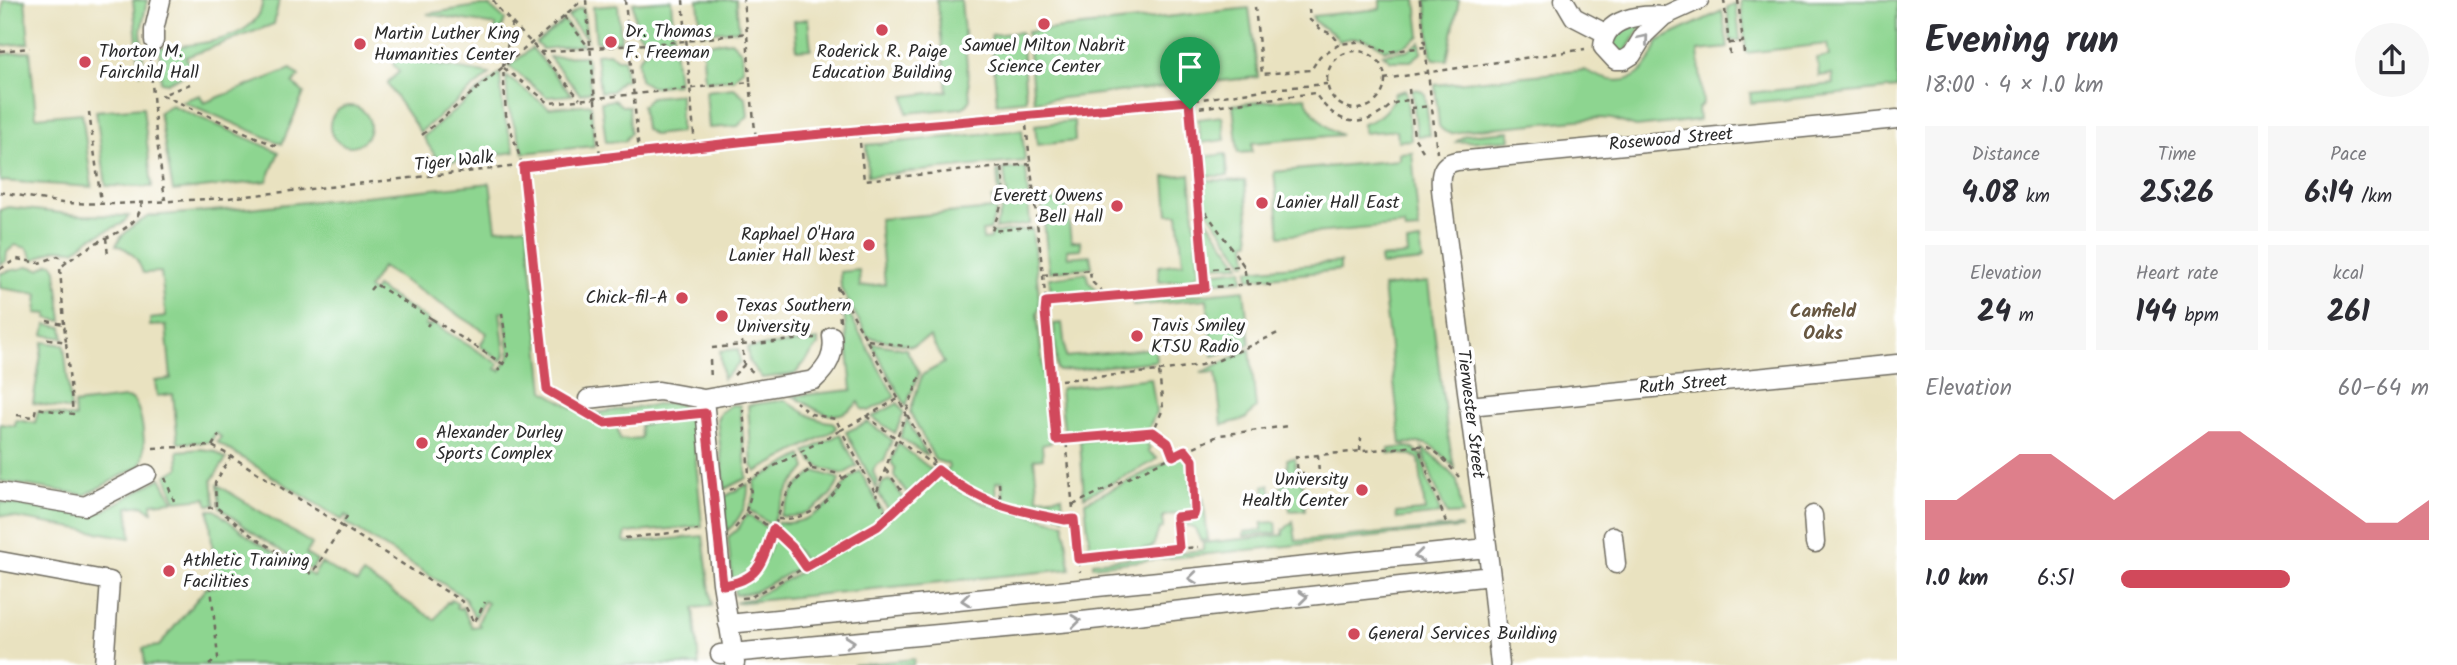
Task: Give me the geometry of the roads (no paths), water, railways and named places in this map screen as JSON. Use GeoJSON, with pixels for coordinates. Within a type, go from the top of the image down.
{"type":"FeatureCollection","features":[{"type":"Feature","properties":{"kind":"street"},"geometry":{"type":"LineString","coordinates":[[154,41],[161,0]]}},
{"type":"Feature","properties":{"kind":"street"},"geometry":{"type":"LineString","coordinates":[[1564,0],[1574,16],[1604,40],[1615,60],[1624,60],[1632,55],[1640,40],[1664,16],[1699,0]]}},
{"type":"Feature","properties":{"kind":"street"},"geometry":{"type":"LineString","coordinates":[[1604,40],[1611,27],[1644,14],[1664,16]]}},
{"type":"Feature","properties":{"kind":"street","name":"Rosewood Street"},"geometry":{"type":"LineString","coordinates":[[1441,160],[1457,161],[1897,119]]}},
{"type":"Feature","properties":{"kind":"street","name":"Tierwester Street"},"geometry":{"type":"LineString","coordinates":[[1441,160],[1441,198],[1491,576],[1500,665]]}},
{"type":"Feature","properties":{"kind":"street"},"geometry":{"type":"LineString","coordinates":[[589,399],[659,391],[704,406],[742,393],[814,380],[826,368],[834,349],[832,336]]}},
{"type":"Feature","properties":{"kind":"street","name":"Ruth Street"},"geometry":{"type":"LineString","coordinates":[[1469,406],[1897,365]]}},
{"type":"Feature","properties":{"kind":"street"},"geometry":{"type":"LineString","coordinates":[[704,406],[712,499],[728,624],[729,660],[1491,576]]}},
{"type":"Feature","properties":{"kind":"street"},"geometry":{"type":"LineString","coordinates":[[0,492],[85,506],[155,474]]}},
{"type":"Feature","properties":{"kind":"street"},"geometry":{"type":"LineString","coordinates":[[1813,515],[1815,543]]}},
{"type":"Feature","properties":{"kind":"street"},"geometry":{"type":"LineString","coordinates":[[1613,536],[1616,564]]}},
{"type":"Feature","properties":{"kind":"street"},"geometry":{"type":"LineString","coordinates":[[728,624],[1487,548]]}},
{"type":"Feature","properties":{"kind":"street"},"geometry":{"type":"LineString","coordinates":[[0,561],[110,581],[103,665]]}},
{"type":"Feature","properties":{"kind":"place","name":"Samuel Milton Nabrit Science Center"},"geometry":{"type":"Point","coordinates":[1044,24]}},
{"type":"Feature","properties":{"kind":"place","name":"Roderick R. Paige Education Building"},"geometry":{"type":"Point","coordinates":[882,30]}},
{"type":"Feature","properties":{"kind":"place","name":"Dr. Thomas F. Freeman"},"geometry":{"type":"Point","coordinates":[611,42]}},
{"type":"Feature","properties":{"kind":"place","name":"Martin Luther King Humanities Center"},"geometry":{"type":"Point","coordinates":[360,44]}},
{"type":"Feature","properties":{"kind":"place","name":"Thorton M. Fairchild Hall"},"geometry":{"type":"Point","coordinates":[85,62]}},
{"type":"Feature","properties":{"kind":"place","name":"Lanier Hall East"},"geometry":{"type":"Point","coordinates":[1262,203]}},
{"type":"Feature","properties":{"kind":"place","name":"Everett Owens Bell Hall"},"geometry":{"type":"Point","coordinates":[1117,206]}},
{"type":"Feature","properties":{"kind":"place","name":"Raphael O'Hara Lanier Hall West"},"geometry":{"type":"Point","coordinates":[869,245]}},
{"type":"Feature","properties":{"kind":"place","name":"Chick-fil-A"},"geometry":{"type":"Point","coordinates":[682,298]}},
{"type":"Feature","properties":{"kind":"place","name":"Texas Southern University"},"geometry":{"type":"Point","coordinates":[722,316]}},
{"type":"Feature","properties":{"kind":"place","name":"Tavis Smiley KTSU Radio"},"geometry":{"type":"Point","coordinates":[1137,336]}},
{"type":"Feature","properties":{"kind":"place","name":"Alexander Durley Sports Complex"},"geometry":{"type":"Point","coordinates":[422,443]}},
{"type":"Feature","properties":{"kind":"place","name":"University Health Center"},"geometry":{"type":"Point","coordinates":[1362,490]}},
{"type":"Feature","properties":{"kind":"place","name":"Athletic Training Facilities"},"geometry":{"type":"Point","coordinates":[169,571]}},
{"type":"Feature","properties":{"kind":"place","name":"General Services Building"},"geometry":{"type":"Point","coordinates":[1354,634]}},
{"type":"Feature","properties":{"kind":"district","name":"Canfield Oaks"},"geometry":{"type":"Point","coordinates":[1823,323]}}]}
